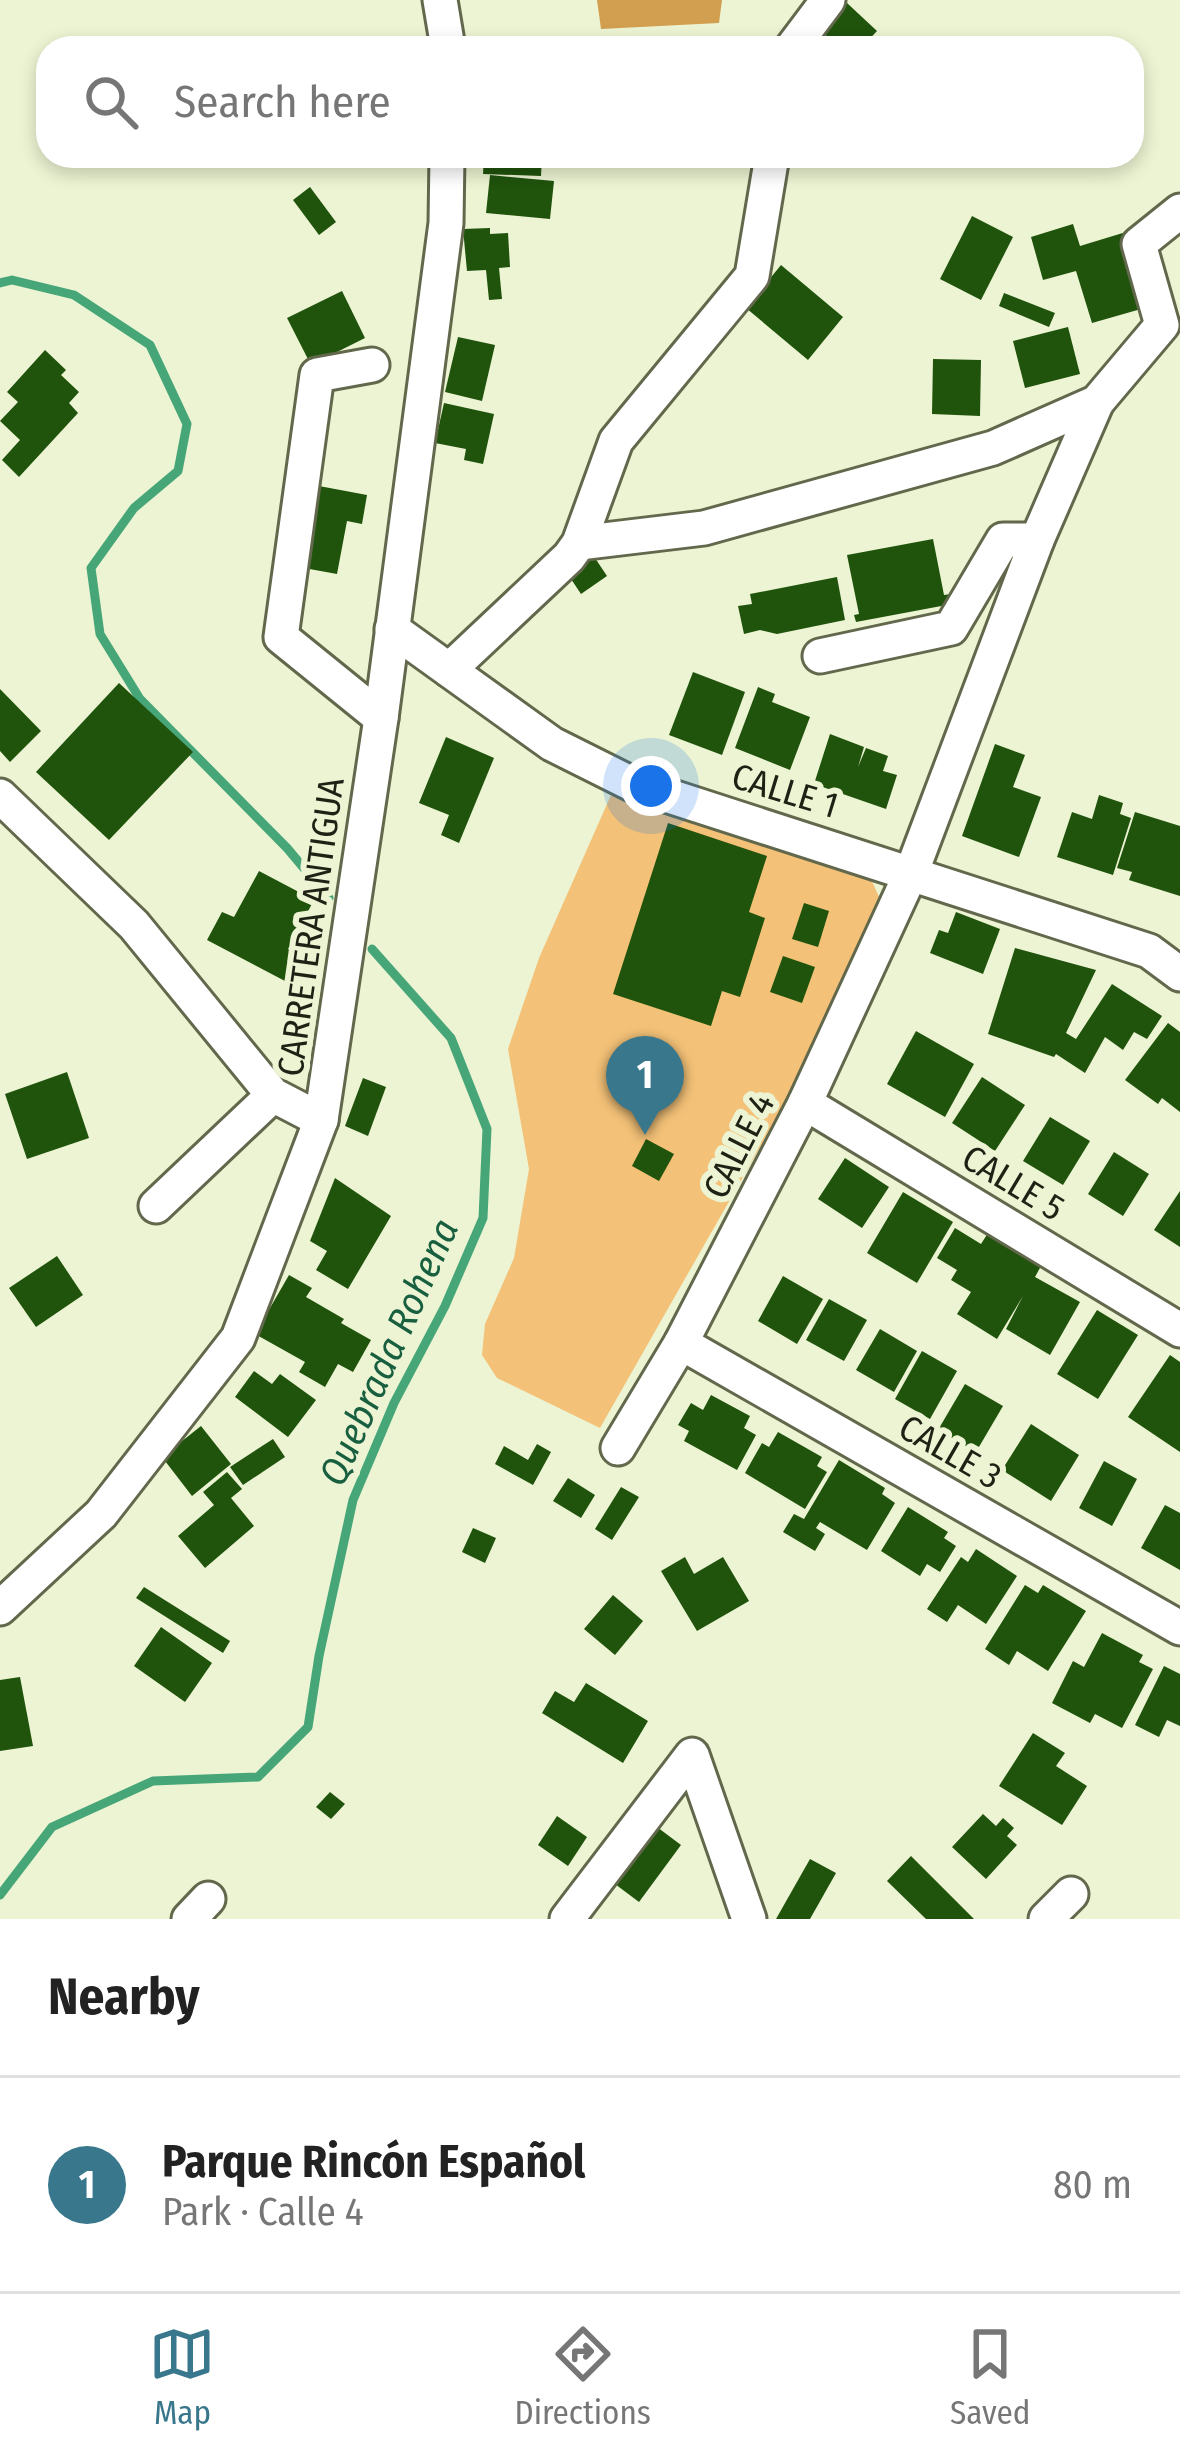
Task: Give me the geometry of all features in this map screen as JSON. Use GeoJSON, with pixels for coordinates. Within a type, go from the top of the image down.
{"type":"FeatureCollection","features":[{"type":"Feature","properties":{"kind":"street"},"geometry":{"type":"LineString","coordinates":[[440,0],[446,36]]}},
{"type":"Feature","properties":{"kind":"street"},"geometry":{"type":"LineString","coordinates":[[800,36],[827,0]]}},
{"type":"Feature","properties":{"kind":"street","name":"CARRETERA ANTIGUA"},"geometry":{"type":"LineString","coordinates":[[0,1608],[101,1514],[238,1338],[321,1120],[381,718],[446,224],[447,168]]}},
{"type":"Feature","properties":{"kind":"street"},"geometry":{"type":"LineString","coordinates":[[449,670],[579,543],[616,442],[752,277],[770,168]]}},
{"type":"Feature","properties":{"kind":"street"},"geometry":{"type":"LineString","coordinates":[[579,543],[727,522],[993,448],[1096,402],[1162,325],[1139,244],[1180,211]]}},
{"type":"Feature","properties":{"kind":"street"},"geometry":{"type":"LineString","coordinates":[[372,365],[317,375],[281,637],[381,718]]}},
{"type":"Feature","properties":{"kind":"street","name":"CALLE 4"},"geometry":{"type":"LineString","coordinates":[[618,1448],[681,1343],[805,1103],[912,871],[1037,539],[1096,402]]}},
{"type":"Feature","properties":{"kind":"street"},"geometry":{"type":"LineString","coordinates":[[820,656],[951,628],[1003,540],[1037,539]]}},
{"type":"Feature","properties":{"kind":"street","name":"CALLE 1"},"geometry":{"type":"LineString","coordinates":[[392,629],[552,744],[632,784],[1149,951],[1180,974]]}},
{"type":"Feature","properties":{"kind":"street"},"geometry":{"type":"LineString","coordinates":[[0,796],[134,925],[273,1095],[321,1120]]}},
{"type":"Feature","properties":{"kind":"street"},"geometry":{"type":"LineString","coordinates":[[156,1206],[273,1095]]}},
{"type":"Feature","properties":{"kind":"street","name":"CALLE 5"},"geometry":{"type":"LineString","coordinates":[[805,1103],[1180,1330]]}},
{"type":"Feature","properties":{"kind":"street","name":"CALLE 3"},"geometry":{"type":"LineString","coordinates":[[681,1343],[1180,1628]]}},
{"type":"Feature","properties":{"kind":"street"},"geometry":{"type":"LineString","coordinates":[[567,1919],[692,1756],[749,1919]]}},
{"type":"Feature","properties":{"kind":"street"},"geometry":{"type":"LineString","coordinates":[[1046,1919],[1071,1894]]}},
{"type":"Feature","properties":{"kind":"shaded area"},"geometry":{"type":"Polygon","coordinates":[[[597,0],[722,0],[719,23],[601,29],[597,0]]]}},
{"type":"Feature","properties":{"kind":"shaded area"},"geometry":{"type":"Polygon","coordinates":[[[611,795],[862,870],[880,899],[793,1089],[600,1428],[497,1378],[482,1355],[485,1324],[514,1258],[529,1169],[508,1049],[539,958],[611,795]]]}},
{"type":"Feature","properties":{"kind":"building"},"geometry":{"type":"Polygon","coordinates":[[[847,3],[877,31],[872,36],[827,36],[821,31],[847,3]]]}},
{"type":"Feature","properties":{"kind":"building"},"geometry":{"type":"Polygon","coordinates":[[[483,168],[541,168],[541,176],[483,174],[483,168]]]}},
{"type":"Feature","properties":{"kind":"building"},"geometry":{"type":"Polygon","coordinates":[[[490,175],[554,181],[550,219],[486,213],[490,175]]]}},
{"type":"Feature","properties":{"kind":"building"},"geometry":{"type":"Polygon","coordinates":[[[310,187],[336,222],[319,235],[293,200],[310,187]]]}},
{"type":"Feature","properties":{"kind":"building"},"geometry":{"type":"Polygon","coordinates":[[[972,216],[1013,237],[981,300],[940,279],[972,216]]]}},
{"type":"Feature","properties":{"kind":"building"},"geometry":{"type":"Polygon","coordinates":[[[1073,224],[1080,246],[1126,232],[1148,307],[1092,323],[1076,271],[1043,280],[1031,237],[1073,224]]]}},
{"type":"Feature","properties":{"kind":"building"},"geometry":{"type":"Polygon","coordinates":[[[490,228],[490,234],[508,233],[510,267],[499,268],[502,299],[489,300],[486,270],[467,271],[463,229],[490,228]]]}},
{"type":"Feature","properties":{"kind":"building"},"geometry":{"type":"Polygon","coordinates":[[[781,265],[843,317],[808,360],[746,308],[781,265]]]}},
{"type":"Feature","properties":{"kind":"building"},"geometry":{"type":"Polygon","coordinates":[[[342,291],[365,338],[311,365],[287,318],[342,291]]]}},
{"type":"Feature","properties":{"kind":"building"},"geometry":{"type":"Polygon","coordinates":[[[1004,293],[1055,313],[1049,327],[999,306],[1004,293]]]}},
{"type":"Feature","properties":{"kind":"building"},"geometry":{"type":"Polygon","coordinates":[[[1068,327],[1080,374],[1025,388],[1013,341],[1068,327]]]}},
{"type":"Feature","properties":{"kind":"building"},"geometry":{"type":"Polygon","coordinates":[[[458,337],[495,345],[482,401],[445,392],[458,337]]]}},
{"type":"Feature","properties":{"kind":"building"},"geometry":{"type":"Polygon","coordinates":[[[45,350],[66,370],[61,375],[79,392],[69,403],[78,413],[19,477],[2,460],[20,440],[0,421],[18,402],[7,392],[45,350]]]}},
{"type":"Feature","properties":{"kind":"building"},"geometry":{"type":"Polygon","coordinates":[[[933,359],[981,360],[980,416],[932,414],[933,359]]]}},
{"type":"Feature","properties":{"kind":"building"},"geometry":{"type":"Polygon","coordinates":[[[444,403],[494,414],[483,464],[464,460],[466,449],[435,443],[444,403]]]}},
{"type":"Feature","properties":{"kind":"building"},"geometry":{"type":"Polygon","coordinates":[[[319,486],[367,495],[362,524],[347,521],[337,574],[304,568],[319,486]]]}},
{"type":"Feature","properties":{"kind":"building"},"geometry":{"type":"Polygon","coordinates":[[[933,539],[944,595],[951,594],[952,604],[856,622],[854,615],[859,614],[847,555],[933,539]]]}},
{"type":"Feature","properties":{"kind":"building"},"geometry":{"type":"Polygon","coordinates":[[[593,555],[607,576],[581,594],[567,573],[593,555]]]}},
{"type":"Feature","properties":{"kind":"building"},"geometry":{"type":"Polygon","coordinates":[[[837,577],[845,620],[777,634],[760,630],[744,634],[738,606],[752,604],[750,594],[837,577]]]}},
{"type":"Feature","properties":{"kind":"building"},"geometry":{"type":"Polygon","coordinates":[[[693,672],[745,692],[722,755],[669,735],[693,672]]]}},
{"type":"Feature","properties":{"kind":"building"},"geometry":{"type":"Polygon","coordinates":[[[119,683],[193,752],[109,840],[36,772],[119,683]]]}},
{"type":"Feature","properties":{"kind":"building"},"geometry":{"type":"Polygon","coordinates":[[[758,687],[775,694],[772,702],[810,717],[790,770],[735,748],[758,687]]]}},
{"type":"Feature","properties":{"kind":"building"},"geometry":{"type":"Polygon","coordinates":[[[0,689],[41,731],[10,762],[0,751],[0,689]]]}},
{"type":"Feature","properties":{"kind":"building"},"geometry":{"type":"Polygon","coordinates":[[[830,734],[864,747],[858,767],[866,748],[888,756],[883,771],[897,775],[886,809],[814,784],[830,734]]]}},
{"type":"Feature","properties":{"kind":"building"},"geometry":{"type":"Polygon","coordinates":[[[446,737],[494,758],[459,843],[441,835],[449,815],[419,803],[446,737]]]}},
{"type":"Feature","properties":{"kind":"building"},"geometry":{"type":"Polygon","coordinates":[[[995,744],[1025,755],[1013,787],[1041,797],[1019,857],[962,836],[995,744]]]}},
{"type":"Feature","properties":{"kind":"building"},"geometry":{"type":"Polygon","coordinates":[[[1099,795],[1123,803],[1120,814],[1131,818],[1113,875],[1057,857],[1072,812],[1092,819],[1099,795]]]}},
{"type":"Feature","properties":{"kind":"building"},"geometry":{"type":"Polygon","coordinates":[[[1135,812],[1180,826],[1180,896],[1129,880],[1132,872],[1117,868],[1135,812]]]}},
{"type":"Feature","properties":{"kind":"building"},"geometry":{"type":"Polygon","coordinates":[[[668,823],[767,856],[749,912],[765,918],[740,997],[722,991],[711,1026],[613,994],[668,823]]]}},
{"type":"Feature","properties":{"kind":"building"},"geometry":{"type":"Polygon","coordinates":[[[259,871],[314,900],[288,949],[318,965],[304,991],[207,940],[222,912],[234,917],[259,871]]]}},
{"type":"Feature","properties":{"kind":"building"},"geometry":{"type":"Polygon","coordinates":[[[804,903],[829,911],[818,947],[792,939],[804,903]]]}},
{"type":"Feature","properties":{"kind":"building"},"geometry":{"type":"Polygon","coordinates":[[[956,912],[1000,929],[983,974],[930,953],[939,930],[948,933],[956,912]]]}},
{"type":"Feature","properties":{"kind":"building"},"geometry":{"type":"Polygon","coordinates":[[[1015,948],[1096,970],[1066,1033],[1076,1039],[1112,984],[1162,1016],[1147,1039],[1134,1032],[1123,1050],[1105,1037],[1085,1073],[1056,1054],[988,1034],[1015,948]]]}},
{"type":"Feature","properties":{"kind":"building"},"geometry":{"type":"Polygon","coordinates":[[[783,956],[815,967],[802,1003],[770,992],[783,956]]]}},
{"type":"Feature","properties":{"kind":"building"},"geometry":{"type":"Polygon","coordinates":[[[1168,1023],[1180,1032],[1180,1112],[1162,1098],[1158,1104],[1125,1080],[1168,1023]]]}},
{"type":"Feature","properties":{"kind":"building"},"geometry":{"type":"Polygon","coordinates":[[[916,1031],[974,1064],[945,1117],[887,1084],[916,1031]]]}},
{"type":"Feature","properties":{"kind":"building"},"geometry":{"type":"Polygon","coordinates":[[[67,1072],[89,1138],[27,1159],[5,1094],[67,1072]]]}},
{"type":"Feature","properties":{"kind":"building"},"geometry":{"type":"Polygon","coordinates":[[[982,1077],[1025,1105],[995,1151],[952,1123],[982,1077]]]}},
{"type":"Feature","properties":{"kind":"building"},"geometry":{"type":"Polygon","coordinates":[[[363,1078],[386,1087],[368,1136],[345,1126],[363,1078]]]}},
{"type":"Feature","properties":{"kind":"building"},"geometry":{"type":"Polygon","coordinates":[[[1050,1117],[1090,1141],[1063,1185],[1023,1161],[1050,1117]]]}},
{"type":"Feature","properties":{"kind":"building"},"geometry":{"type":"Polygon","coordinates":[[[646,1139],[674,1154],[659,1181],[632,1166],[646,1139]]]}},
{"type":"Feature","properties":{"kind":"building"},"geometry":{"type":"Polygon","coordinates":[[[1114,1152],[1149,1174],[1123,1216],[1088,1194],[1114,1152]]]}},
{"type":"Feature","properties":{"kind":"building"},"geometry":{"type":"Polygon","coordinates":[[[845,1158],[889,1187],[862,1228],[818,1199],[845,1158]]]}},
{"type":"Feature","properties":{"kind":"building"},"geometry":{"type":"Polygon","coordinates":[[[335,1178],[391,1216],[348,1289],[316,1270],[327,1251],[310,1241],[335,1178]]]}},
{"type":"Feature","properties":{"kind":"building"},"geometry":{"type":"Polygon","coordinates":[[[1180,1191],[1180,1247],[1154,1230],[1180,1191]]]}},
{"type":"Feature","properties":{"kind":"building"},"geometry":{"type":"Polygon","coordinates":[[[903,1192],[953,1222],[917,1283],[867,1253],[903,1192]]]}},
{"type":"Feature","properties":{"kind":"building"},"geometry":{"type":"Polygon","coordinates":[[[955,1228],[981,1244],[988,1233],[1041,1266],[1035,1277],[1080,1302],[1050,1355],[1006,1329],[1023,1296],[997,1339],[957,1314],[971,1292],[951,1280],[957,1270],[937,1258],[955,1228]]]}},
{"type":"Feature","properties":{"kind":"building"},"geometry":{"type":"Polygon","coordinates":[[[57,1256],[83,1295],[36,1327],[9,1288],[57,1256]]]}},
{"type":"Feature","properties":{"kind":"building"},"geometry":{"type":"Polygon","coordinates":[[[289,1275],[312,1288],[306,1297],[371,1340],[353,1372],[338,1364],[325,1387],[299,1372],[305,1362],[255,1334],[289,1275]]]}},
{"type":"Feature","properties":{"kind":"building"},"geometry":{"type":"Polygon","coordinates":[[[783,1276],[823,1299],[797,1344],[758,1321],[783,1276]]]}},
{"type":"Feature","properties":{"kind":"building"},"geometry":{"type":"Polygon","coordinates":[[[829,1299],[867,1320],[844,1361],[806,1340],[829,1299]]]}},
{"type":"Feature","properties":{"kind":"building"},"geometry":{"type":"Polygon","coordinates":[[[1097,1310],[1138,1335],[1098,1399],[1057,1374],[1097,1310]]]}},
{"type":"Feature","properties":{"kind":"building"},"geometry":{"type":"Polygon","coordinates":[[[880,1329],[917,1351],[894,1392],[856,1370],[880,1329]]]}},
{"type":"Feature","properties":{"kind":"building"},"geometry":{"type":"Polygon","coordinates":[[[922,1351],[957,1371],[930,1419],[895,1399],[922,1351]]]}},
{"type":"Feature","properties":{"kind":"building"},"geometry":{"type":"Polygon","coordinates":[[[1170,1355],[1180,1362],[1180,1452],[1128,1417],[1170,1355]]]}},
{"type":"Feature","properties":{"kind":"building"},"geometry":{"type":"Polygon","coordinates":[[[254,1371],[272,1384],[280,1374],[316,1400],[288,1437],[235,1397],[254,1371]]]}},
{"type":"Feature","properties":{"kind":"building"},"geometry":{"type":"Polygon","coordinates":[[[965,1384],[1003,1406],[976,1452],[938,1430],[965,1384]]]}},
{"type":"Feature","properties":{"kind":"building"},"geometry":{"type":"Polygon","coordinates":[[[711,1395],[750,1416],[744,1428],[756,1435],[737,1470],[684,1441],[689,1431],[678,1425],[691,1403],[703,1410],[711,1395]]]}},
{"type":"Feature","properties":{"kind":"building"},"geometry":{"type":"Polygon","coordinates":[[[1031,1424],[1079,1455],[1051,1501],[1002,1470],[1031,1424]]]}},
{"type":"Feature","properties":{"kind":"building"},"geometry":{"type":"Polygon","coordinates":[[[201,1426],[231,1464],[192,1496],[162,1457],[201,1426]]]}},
{"type":"Feature","properties":{"kind":"building"},"geometry":{"type":"Polygon","coordinates":[[[778,1432],[822,1457],[817,1466],[827,1472],[805,1509],[745,1473],[762,1443],[769,1447],[778,1432]]]}},
{"type":"Feature","properties":{"kind":"building"},"geometry":{"type":"Polygon","coordinates":[[[273,1439],[285,1457],[243,1485],[230,1467],[273,1439]]]}},
{"type":"Feature","properties":{"kind":"building"},"geometry":{"type":"Polygon","coordinates":[[[537,1444],[551,1452],[533,1485],[495,1464],[504,1446],[528,1460],[537,1444]]]}},
{"type":"Feature","properties":{"kind":"building"},"geometry":{"type":"Polygon","coordinates":[[[839,1460],[885,1488],[882,1494],[895,1503],[867,1550],[820,1522],[816,1528],[825,1534],[815,1551],[783,1532],[794,1514],[804,1519],[839,1460]]]}},
{"type":"Feature","properties":{"kind":"building"},"geometry":{"type":"Polygon","coordinates":[[[1104,1461],[1137,1479],[1112,1526],[1079,1508],[1104,1461]]]}},
{"type":"Feature","properties":{"kind":"building"},"geometry":{"type":"Polygon","coordinates":[[[227,1472],[242,1489],[231,1498],[254,1526],[205,1568],[178,1536],[214,1505],[203,1492],[227,1472]]]}},
{"type":"Feature","properties":{"kind":"building"},"geometry":{"type":"Polygon","coordinates":[[[568,1478],[595,1495],[581,1518],[553,1501],[568,1478]]]}},
{"type":"Feature","properties":{"kind":"building"},"geometry":{"type":"Polygon","coordinates":[[[621,1487],[639,1497],[612,1540],[595,1529],[621,1487]]]}},
{"type":"Feature","properties":{"kind":"building"},"geometry":{"type":"Polygon","coordinates":[[[1165,1505],[1180,1513],[1180,1570],[1141,1548],[1165,1505]]]}},
{"type":"Feature","properties":{"kind":"building"},"geometry":{"type":"Polygon","coordinates":[[[908,1507],[948,1532],[944,1538],[956,1546],[940,1572],[927,1564],[920,1576],[881,1551],[908,1507]]]}},
{"type":"Feature","properties":{"kind":"building"},"geometry":{"type":"Polygon","coordinates":[[[473,1528],[496,1538],[485,1563],[462,1552],[473,1528]]]}},
{"type":"Feature","properties":{"kind":"building"},"geometry":{"type":"Polygon","coordinates":[[[976,1549],[1017,1576],[986,1624],[958,1605],[947,1622],[927,1609],[961,1557],[968,1562],[976,1549]]]}},
{"type":"Feature","properties":{"kind":"building"},"geometry":{"type":"Polygon","coordinates":[[[685,1557],[694,1574],[723,1557],[749,1601],[697,1631],[661,1571],[685,1557]]]}},
{"type":"Feature","properties":{"kind":"building"},"geometry":{"type":"Polygon","coordinates":[[[1025,1585],[1038,1593],[1043,1585],[1086,1611],[1048,1671],[1017,1651],[1009,1665],[985,1649],[1025,1585]]]}},
{"type":"Feature","properties":{"kind":"building"},"geometry":{"type":"Polygon","coordinates":[[[144,1587],[230,1641],[223,1653],[136,1598],[144,1587]]]}},
{"type":"Feature","properties":{"kind":"building"},"geometry":{"type":"Polygon","coordinates":[[[613,1595],[643,1621],[615,1655],[584,1629],[613,1595]]]}},
{"type":"Feature","properties":{"kind":"building"},"geometry":{"type":"Polygon","coordinates":[[[161,1627],[212,1663],[185,1702],[134,1666],[161,1627]]]}},
{"type":"Feature","properties":{"kind":"building"},"geometry":{"type":"Polygon","coordinates":[[[1102,1633],[1143,1655],[1139,1662],[1153,1669],[1122,1728],[1095,1714],[1090,1723],[1052,1703],[1073,1661],[1084,1667],[1102,1633]]]}},
{"type":"Feature","properties":{"kind":"building"},"geometry":{"type":"Polygon","coordinates":[[[1164,1666],[1180,1674],[1180,1726],[1167,1720],[1159,1737],[1135,1725],[1164,1666]]]}},
{"type":"Feature","properties":{"kind":"building"},"geometry":{"type":"Polygon","coordinates":[[[20,1677],[33,1746],[0,1751],[0,1680],[20,1677]]]}},
{"type":"Feature","properties":{"kind":"building"},"geometry":{"type":"Polygon","coordinates":[[[586,1683],[648,1721],[623,1763],[542,1713],[555,1691],[574,1702],[586,1683]]]}},
{"type":"Feature","properties":{"kind":"building"},"geometry":{"type":"Polygon","coordinates":[[[1033,1733],[1065,1753],[1056,1766],[1087,1786],[1062,1825],[999,1786],[1033,1733]]]}},
{"type":"Feature","properties":{"kind":"building"},"geometry":{"type":"Polygon","coordinates":[[[330,1792],[345,1804],[331,1819],[316,1807],[330,1792]]]}},
{"type":"Feature","properties":{"kind":"building"},"geometry":{"type":"Polygon","coordinates":[[[983,1814],[996,1826],[1003,1818],[1014,1828],[1007,1836],[1017,1845],[986,1879],[952,1847],[983,1814]]]}},
{"type":"Feature","properties":{"kind":"building"},"geometry":{"type":"Polygon","coordinates":[[[557,1816],[587,1837],[568,1866],[538,1845],[557,1816]]]}},
{"type":"Feature","properties":{"kind":"building"},"geometry":{"type":"Polygon","coordinates":[[[653,1824],[681,1845],[639,1902],[611,1881],[653,1824]]]}},
{"type":"Feature","properties":{"kind":"building"},"geometry":{"type":"Polygon","coordinates":[[[911,1856],[974,1919],[926,1919],[887,1881],[911,1856]]]}},
{"type":"Feature","properties":{"kind":"building"},"geometry":{"type":"Polygon","coordinates":[[[810,1859],[836,1873],[810,1919],[776,1919],[810,1859]]]}},
{"type":"Feature","properties":{"kind":"waterway","name":"Quebrada Rohena"},"geometry":{"type":"LineString","coordinates":[[0,283],[12,280],[74,295],[150,345],[187,424],[178,471],[134,508],[91,568],[100,634],[140,699],[287,848],[329,898]]}},
{"type":"Feature","properties":{"kind":"waterway","name":"Quebrada Rohena"},"geometry":{"type":"LineString","coordinates":[[0,1895],[52,1827],[153,1781],[258,1777],[308,1727],[353,1500],[483,1218],[487,1129],[451,1038],[372,949]]}},
{"type":"Feature","properties":{"kind":"place","name":"Parque Rincón Español"},"geometry":{"type":"Point","coordinates":[645,1135]}}]}
